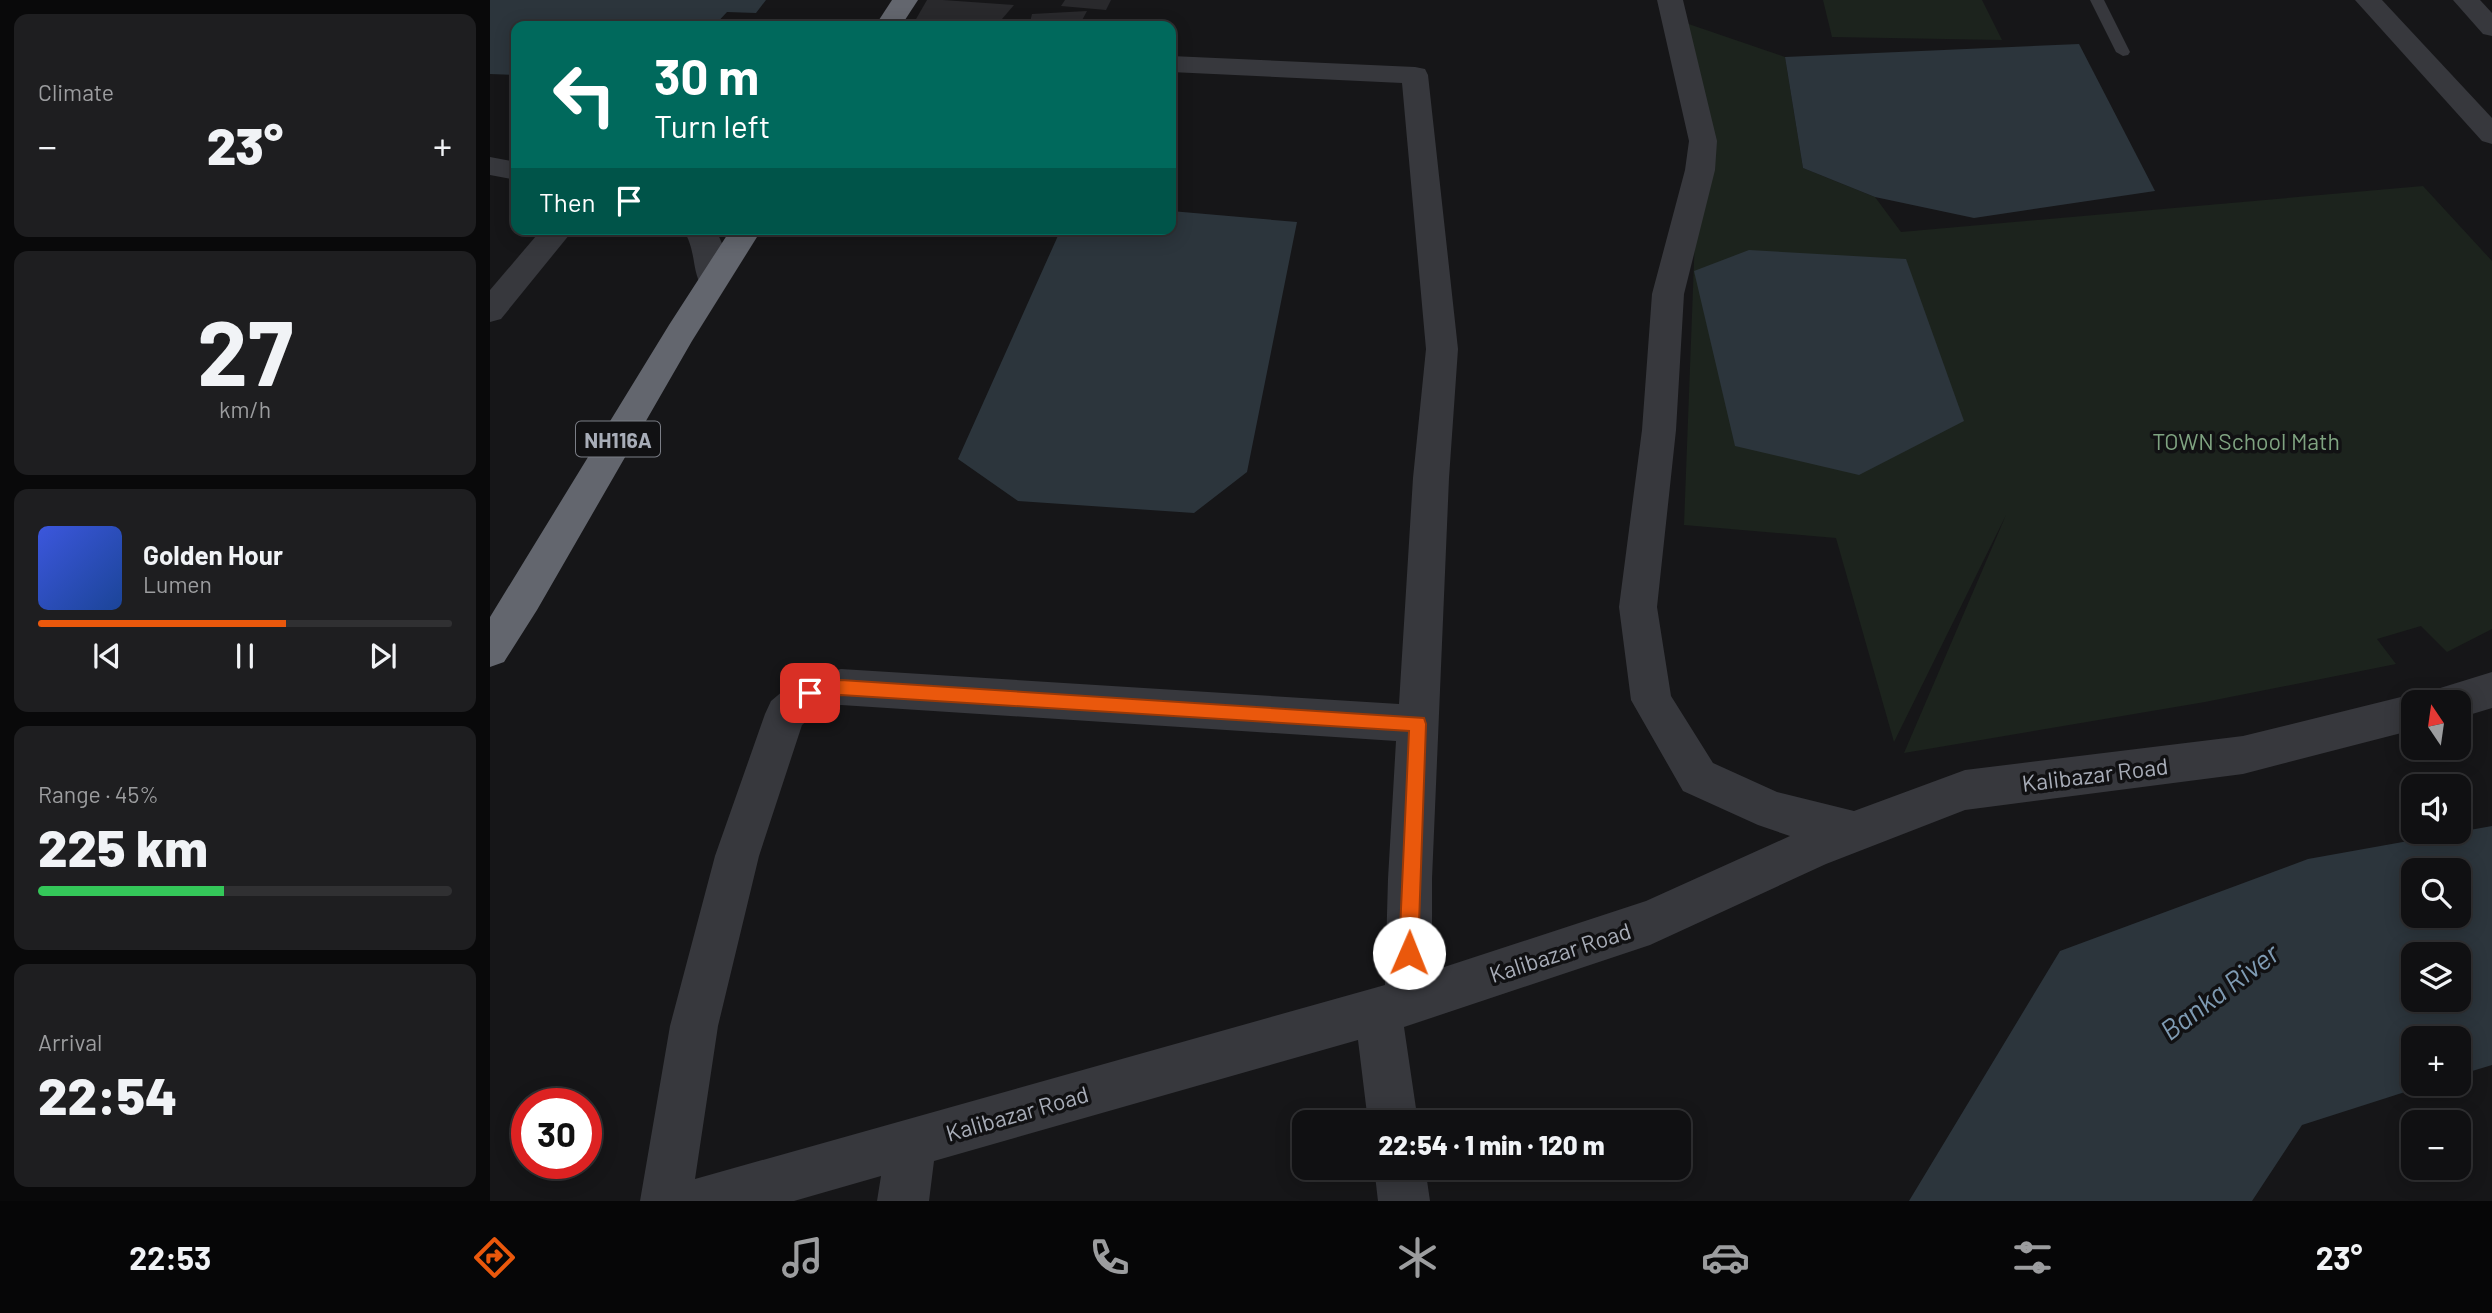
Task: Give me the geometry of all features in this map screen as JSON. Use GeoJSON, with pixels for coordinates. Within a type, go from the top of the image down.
{"type":"FeatureCollection","features":[{"type":"Feature","properties":{"kind":"highway"},"geometry":{"type":"LineString","coordinates":[[891,21],[905,0]]}},
{"type":"Feature","properties":{"kind":"highway","name":"NH116A"},"geometry":{"type":"LineString","coordinates":[[490,650],[529,591],[713,279],[743,235]]}},
{"type":"Feature","properties":{"kind":"street"},"geometry":{"type":"LineString","coordinates":[[1670,0],[1703,141],[1700,170],[1668,294],[1659,430],[1638,607],[1651,700],[1698,777],[1773,811],[1854,832]]}},
{"type":"Feature","properties":{"kind":"street"},"geometry":{"type":"LineString","coordinates":[[2368,0],[2488,127]]}},
{"type":"Feature","properties":{"kind":"street"},"geometry":{"type":"LineString","coordinates":[[2466,0],[2492,28]]}},
{"type":"Feature","properties":{"kind":"street"},"geometry":{"type":"LineString","coordinates":[[1176,64],[1415,75],[1442,349],[1431,478],[1410,879],[1393,1006],[1393,1110]]}},
{"type":"Feature","properties":{"kind":"street"},"geometry":{"type":"LineString","coordinates":[[490,166],[511,170]]}},
{"type":"Feature","properties":{"kind":"street"},"geometry":{"type":"LineString","coordinates":[[490,310],[554,235]]}},
{"type":"Feature","properties":{"kind":"street"},"geometry":{"type":"LineString","coordinates":[[703,235],[710,252],[713,279]]}},
{"type":"Feature","properties":{"kind":"street"},"geometry":{"type":"LineString","coordinates":[[666,1201],[694,1026],[737,856],[785,715],[810,693],[841,687],[1418,724]]}},
{"type":"Feature","properties":{"kind":"street"},"geometry":{"type":"LineString","coordinates":[[2471,696],[2492,690]]}},
{"type":"Feature","properties":{"kind":"street","name":"Kalibazar Road"},"geometry":{"type":"LineString","coordinates":[[704,1201],[1393,1006],[1650,922],[1854,832],[1965,790],[2243,755],[2401,715]]}},
{"type":"Feature","properties":{"kind":"street"},"geometry":{"type":"LineString","coordinates":[[903,1201],[911,1143]]}},
{"type":"Feature","properties":{"kind":"street"},"geometry":{"type":"LineString","coordinates":[[1401,1180],[1404,1201]]}},
{"type":"Feature","properties":{"kind":"lane"},"geometry":{"type":"LineString","coordinates":[[2097,0],[2123,51]]}},
{"type":"Feature","properties":{"kind":"green space"},"geometry":{"type":"Polygon","coordinates":[[[1823,0],[1982,0],[2002,40],[1832,37],[1823,0]]]}},
{"type":"Feature","properties":{"kind":"green space","name":"TOWN School Math"},"geometry":{"type":"Polygon","coordinates":[[[1674,19],[1785,57],[1803,168],[1875,197],[1901,232],[2423,186],[2492,261],[2492,629],[2447,652],[2421,626],[2377,639],[2396,664],[2205,702],[1904,753],[2006,515],[1894,742],[1836,538],[1684,525],[1695,236],[1707,143],[1674,19]]]}},
{"type":"Feature","properties":{"kind":"water"},"geometry":{"type":"Polygon","coordinates":[[[490,0],[766,0],[756,13],[727,12],[719,21],[511,21],[511,75],[490,74],[490,0]]]}},
{"type":"Feature","properties":{"kind":"water"},"geometry":{"type":"Polygon","coordinates":[[[2079,44],[2155,191],[1974,218],[1875,197],[1803,168],[1785,57],[2079,44]]]}},
{"type":"Feature","properties":{"kind":"water"},"geometry":{"type":"Polygon","coordinates":[[[1176,211],[1297,222],[1247,472],[1194,513],[1018,501],[958,459],[1058,235],[1176,235],[1176,211]]]}},
{"type":"Feature","properties":{"kind":"water"},"geometry":{"type":"Polygon","coordinates":[[[1749,250],[1906,259],[1964,421],[1859,475],[1735,446],[1694,271],[1749,250]]]}},
{"type":"Feature","properties":{"kind":"water","name":"Banka River"},"geometry":{"type":"Polygon","coordinates":[[[2492,826],[2492,1065],[2471,1071],[2471,1026],[2401,1026],[2401,1093],[2302,1125],[2252,1201],[1909,1201],[2060,951],[2308,859],[2401,842],[2471,844],[2471,830],[2492,826]]]}},
{"type":"Feature","properties":{"kind":"building"},"geometry":{"type":"Polygon","coordinates":[[[927,0],[1014,5],[1000,21],[915,21],[927,0]]]}},
{"type":"Feature","properties":{"kind":"building"},"geometry":{"type":"Polygon","coordinates":[[[1065,0],[1111,0],[1106,10],[1061,6],[1065,0]]]}},
{"type":"Feature","properties":{"kind":"building"},"geometry":{"type":"Polygon","coordinates":[[[1087,11],[1082,21],[1030,21],[1032,14],[1087,11]]]}},
{"type":"Feature","properties":{"kind":"route"},"geometry":{"type":"LineString","coordinates":[[810,693],[841,687],[1418,724],[1409,953]]}}]}
